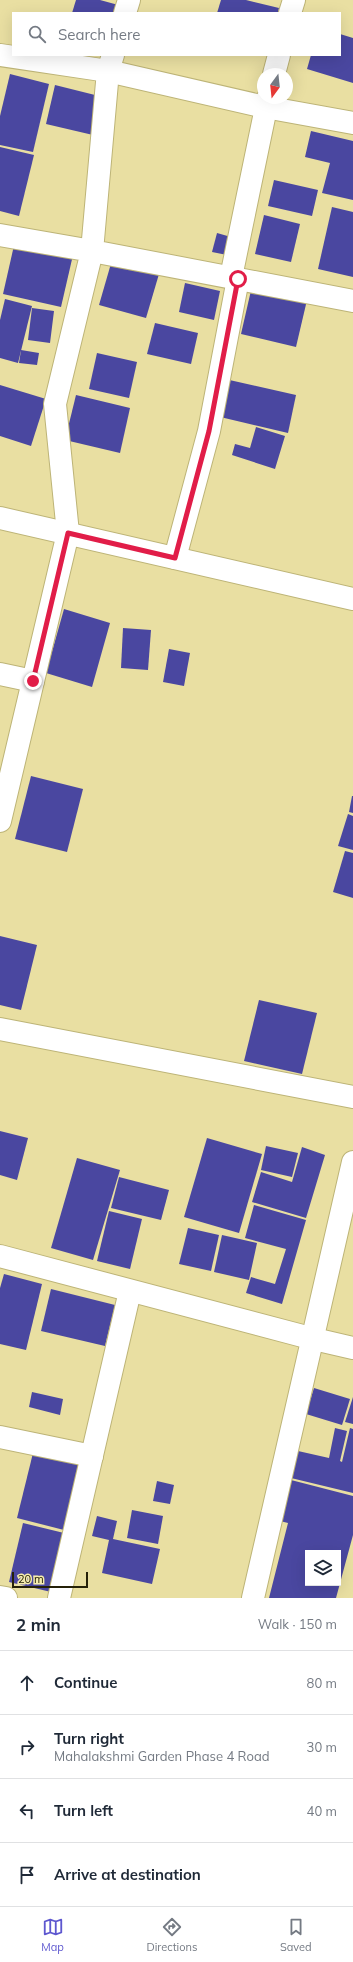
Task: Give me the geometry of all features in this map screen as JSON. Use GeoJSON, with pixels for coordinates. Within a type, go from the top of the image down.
{"type":"FeatureCollection","features":[{"type":"Feature","properties":{"kind":"street"},"geometry":{"type":"LineString","coordinates":[[125,12],[129,0]]}},
{"type":"Feature","properties":{"kind":"street"},"geometry":{"type":"LineString","coordinates":[[290,12],[294,0]]}},
{"type":"Feature","properties":{"kind":"street"},"geometry":{"type":"LineString","coordinates":[[0,55],[12,56]]}},
{"type":"Feature","properties":{"kind":"street"},"geometry":{"type":"LineString","coordinates":[[14,56],[111,63],[257,100]]}},
{"type":"Feature","properties":{"kind":"street"},"geometry":{"type":"LineString","coordinates":[[276,68],[279,56]]}},
{"type":"Feature","properties":{"kind":"street"},"geometry":{"type":"LineString","coordinates":[[0,821],[68,533],[55,404],[92,251],[111,63]]}},
{"type":"Feature","properties":{"kind":"street"},"geometry":{"type":"LineString","coordinates":[[175,558],[209,431],[267,104]]}},
{"type":"Feature","properties":{"kind":"street"},"geometry":{"type":"LineString","coordinates":[[275,104],[353,123]]}},
{"type":"Feature","properties":{"kind":"street"},"geometry":{"type":"LineString","coordinates":[[0,235],[353,301]]}},
{"type":"Feature","properties":{"kind":"street"},"geometry":{"type":"LineString","coordinates":[[0,518],[353,599]]}},
{"type":"Feature","properties":{"kind":"street"},"geometry":{"type":"LineString","coordinates":[[0,674],[33,681]]}},
{"type":"Feature","properties":{"kind":"street"},"geometry":{"type":"LineString","coordinates":[[0,1029],[353,1097]]}},
{"type":"Feature","properties":{"kind":"street"},"geometry":{"type":"LineString","coordinates":[[253,1598],[314,1339],[352,1168]]}},
{"type":"Feature","properties":{"kind":"street"},"geometry":{"type":"LineString","coordinates":[[0,1256],[353,1348]]}},
{"type":"Feature","properties":{"kind":"street"},"geometry":{"type":"LineString","coordinates":[[59,1598],[130,1290]]}},
{"type":"Feature","properties":{"kind":"street"},"geometry":{"type":"LineString","coordinates":[[0,1437],[92,1456]]}},
{"type":"Feature","properties":{"kind":"street"},"geometry":{"type":"LineString","coordinates":[[0,1597],[6,1598]]}},
{"type":"Feature","properties":{"kind":"building"},"geometry":{"type":"Polygon","coordinates":[[[76,0],[100,0],[122,6],[120,12],[72,12],[76,0]]]}},
{"type":"Feature","properties":{"kind":"building"},"geometry":{"type":"Polygon","coordinates":[[[221,0],[246,0],[279,8],[278,12],[217,12],[221,0]]]}},
{"type":"Feature","properties":{"kind":"building"},"geometry":{"type":"Polygon","coordinates":[[[341,34],[353,38],[353,83],[307,69],[311,56],[341,56],[341,34]]]}},
{"type":"Feature","properties":{"kind":"building"},"geometry":{"type":"Polygon","coordinates":[[[10,74],[49,84],[33,152],[0,145],[0,116],[10,74]]]}},
{"type":"Feature","properties":{"kind":"building"},"geometry":{"type":"Polygon","coordinates":[[[55,85],[103,97],[93,135],[46,124],[55,85]]]}},
{"type":"Feature","properties":{"kind":"building"},"geometry":{"type":"Polygon","coordinates":[[[311,131],[353,141],[353,200],[322,193],[330,163],[305,157],[311,131]]]}},
{"type":"Feature","properties":{"kind":"building"},"geometry":{"type":"Polygon","coordinates":[[[0,147],[34,155],[19,216],[0,211],[0,147]]]}},
{"type":"Feature","properties":{"kind":"building"},"geometry":{"type":"Polygon","coordinates":[[[274,180],[318,190],[312,216],[268,206],[274,180]]]}},
{"type":"Feature","properties":{"kind":"building"},"geometry":{"type":"Polygon","coordinates":[[[332,207],[353,212],[353,277],[318,269],[332,207]]]}},
{"type":"Feature","properties":{"kind":"building"},"geometry":{"type":"Polygon","coordinates":[[[264,215],[300,224],[291,262],[255,254],[264,215]]]}},
{"type":"Feature","properties":{"kind":"building"},"geometry":{"type":"Polygon","coordinates":[[[217,233],[231,237],[227,255],[212,252],[217,233]]]}},
{"type":"Feature","properties":{"kind":"building"},"geometry":{"type":"Polygon","coordinates":[[[15,241],[73,255],[61,307],[3,294],[15,241]]]}},
{"type":"Feature","properties":{"kind":"building"},"geometry":{"type":"Polygon","coordinates":[[[112,260],[159,274],[146,318],[99,305],[112,260]]]}},
{"type":"Feature","properties":{"kind":"building"},"geometry":{"type":"Polygon","coordinates":[[[185,283],[220,291],[214,320],[179,312],[185,283]]]}},
{"type":"Feature","properties":{"kind":"building"},"geometry":{"type":"Polygon","coordinates":[[[252,286],[307,300],[296,347],[241,334],[252,286]]]}},
{"type":"Feature","properties":{"kind":"building"},"geometry":{"type":"Polygon","coordinates":[[[5,299],[32,306],[18,363],[0,358],[0,320],[5,299]]]}},
{"type":"Feature","properties":{"kind":"building"},"geometry":{"type":"Polygon","coordinates":[[[32,308],[54,311],[50,343],[28,340],[32,308]]]}},
{"type":"Feature","properties":{"kind":"building"},"geometry":{"type":"Polygon","coordinates":[[[155,323],[198,333],[191,364],[147,354],[155,323]]]}},
{"type":"Feature","properties":{"kind":"building"},"geometry":{"type":"Polygon","coordinates":[[[21,350],[39,353],[37,365],[19,363],[21,350]]]}},
{"type":"Feature","properties":{"kind":"building"},"geometry":{"type":"Polygon","coordinates":[[[97,353],[137,362],[129,398],[89,389],[97,353]]]}},
{"type":"Feature","properties":{"kind":"building"},"geometry":{"type":"Polygon","coordinates":[[[225,379],[296,395],[288,433],[216,416],[225,379]]]}},
{"type":"Feature","properties":{"kind":"building"},"geometry":{"type":"Polygon","coordinates":[[[0,385],[46,399],[31,446],[0,436],[0,385]]]}},
{"type":"Feature","properties":{"kind":"building"},"geometry":{"type":"Polygon","coordinates":[[[76,395],[130,408],[120,453],[65,440],[76,395]]]}},
{"type":"Feature","properties":{"kind":"building"},"geometry":{"type":"Polygon","coordinates":[[[256,427],[285,436],[275,469],[232,455],[235,444],[250,448],[256,427]]]}},
{"type":"Feature","properties":{"kind":"building"},"geometry":{"type":"Polygon","coordinates":[[[64,609],[110,623],[92,687],[46,673],[64,609]]]}},
{"type":"Feature","properties":{"kind":"building"},"geometry":{"type":"Polygon","coordinates":[[[123,628],[151,630],[148,670],[121,668],[123,628]]]}},
{"type":"Feature","properties":{"kind":"building"},"geometry":{"type":"Polygon","coordinates":[[[169,649],[190,653],[184,686],[163,682],[169,649]]]}},
{"type":"Feature","properties":{"kind":"building"},"geometry":{"type":"Polygon","coordinates":[[[31,776],[83,789],[67,852],[15,839],[31,776]]]}},
{"type":"Feature","properties":{"kind":"building"},"geometry":{"type":"Polygon","coordinates":[[[353,796],[353,813],[349,812],[353,796]]]}},
{"type":"Feature","properties":{"kind":"building"},"geometry":{"type":"Polygon","coordinates":[[[348,814],[353,816],[353,850],[338,846],[348,814]]]}},
{"type":"Feature","properties":{"kind":"building"},"geometry":{"type":"Polygon","coordinates":[[[345,851],[353,853],[353,898],[333,892],[345,851]]]}},
{"type":"Feature","properties":{"kind":"building"},"geometry":{"type":"Polygon","coordinates":[[[0,936],[37,945],[21,1010],[0,1005],[0,936]]]}},
{"type":"Feature","properties":{"kind":"building"},"geometry":{"type":"Polygon","coordinates":[[[259,1000],[317,1013],[302,1074],[244,1061],[259,1000]]]}},
{"type":"Feature","properties":{"kind":"building"},"geometry":{"type":"Polygon","coordinates":[[[0,1131],[28,1138],[17,1180],[0,1175],[0,1131]]]}},
{"type":"Feature","properties":{"kind":"building"},"geometry":{"type":"Polygon","coordinates":[[[207,1138],[262,1154],[239,1233],[184,1217],[207,1138]]]}},
{"type":"Feature","properties":{"kind":"building"},"geometry":{"type":"Polygon","coordinates":[[[266,1146],[298,1153],[292,1177],[261,1170],[266,1146]]]}},
{"type":"Feature","properties":{"kind":"building"},"geometry":{"type":"Polygon","coordinates":[[[302,1147],[325,1155],[306,1218],[252,1202],[261,1172],[292,1182],[302,1147]]]}},
{"type":"Feature","properties":{"kind":"building"},"geometry":{"type":"Polygon","coordinates":[[[77,1158],[120,1170],[93,1260],[51,1248],[77,1158]]]}},
{"type":"Feature","properties":{"kind":"building"},"geometry":{"type":"Polygon","coordinates":[[[119,1177],[169,1190],[161,1220],[111,1208],[119,1177]]]}},
{"type":"Feature","properties":{"kind":"building"},"geometry":{"type":"Polygon","coordinates":[[[254,1205],[306,1220],[282,1304],[246,1293],[251,1277],[275,1284],[286,1249],[245,1238],[254,1205]]]}},
{"type":"Feature","properties":{"kind":"building"},"geometry":{"type":"Polygon","coordinates":[[[109,1211],[142,1219],[130,1269],[97,1261],[109,1211]]]}},
{"type":"Feature","properties":{"kind":"building"},"geometry":{"type":"Polygon","coordinates":[[[188,1228],[219,1235],[211,1271],[179,1264],[188,1228]]]}},
{"type":"Feature","properties":{"kind":"building"},"geometry":{"type":"Polygon","coordinates":[[[222,1235],[257,1243],[249,1280],[214,1272],[222,1235]]]}},
{"type":"Feature","properties":{"kind":"building"},"geometry":{"type":"Polygon","coordinates":[[[4,1274],[42,1284],[26,1350],[0,1344],[0,1288],[4,1274]]]}},
{"type":"Feature","properties":{"kind":"building"},"geometry":{"type":"Polygon","coordinates":[[[51,1289],[115,1305],[105,1346],[41,1331],[51,1289]]]}},
{"type":"Feature","properties":{"kind":"building"},"geometry":{"type":"Polygon","coordinates":[[[314,1388],[350,1399],[342,1425],[306,1414],[314,1388]]]}},
{"type":"Feature","properties":{"kind":"building"},"geometry":{"type":"Polygon","coordinates":[[[32,1392],[63,1399],[60,1415],[29,1407],[32,1392]]]}},
{"type":"Feature","properties":{"kind":"building"},"geometry":{"type":"Polygon","coordinates":[[[353,1397],[353,1424],[345,1422],[353,1397]]]}},
{"type":"Feature","properties":{"kind":"building"},"geometry":{"type":"Polygon","coordinates":[[[335,1428],[347,1431],[340,1461],[342,1462],[350,1428],[353,1429],[353,1493],[291,1478],[298,1451],[329,1458],[335,1428]]]}},
{"type":"Feature","properties":{"kind":"building"},"geometry":{"type":"Polygon","coordinates":[[[33,1453],[80,1465],[64,1530],[17,1518],[33,1453]]]}},
{"type":"Feature","properties":{"kind":"building"},"geometry":{"type":"Polygon","coordinates":[[[291,1480],[353,1496],[353,1535],[341,1579],[341,1550],[305,1550],[305,1586],[339,1586],[336,1598],[269,1598],[288,1523],[280,1521],[291,1480]]]}},
{"type":"Feature","properties":{"kind":"building"},"geometry":{"type":"Polygon","coordinates":[[[157,1481],[174,1485],[170,1504],[153,1501],[157,1481]]]}},
{"type":"Feature","properties":{"kind":"building"},"geometry":{"type":"Polygon","coordinates":[[[132,1510],[163,1516],[158,1544],[127,1538],[132,1510]]]}},
{"type":"Feature","properties":{"kind":"building"},"geometry":{"type":"Polygon","coordinates":[[[97,1516],[117,1521],[113,1539],[160,1549],[152,1584],[102,1573],[109,1540],[92,1536],[97,1516]]]}},
{"type":"Feature","properties":{"kind":"building"},"geometry":{"type":"Polygon","coordinates":[[[23,1523],[64,1533],[51,1592],[9,1582],[23,1523]]]}},
{"type":"Feature","properties":{"kind":"route"},"geometry":{"type":"LineString","coordinates":[[33,681],[68,533],[175,558],[209,431],[238,279]]}}]}
